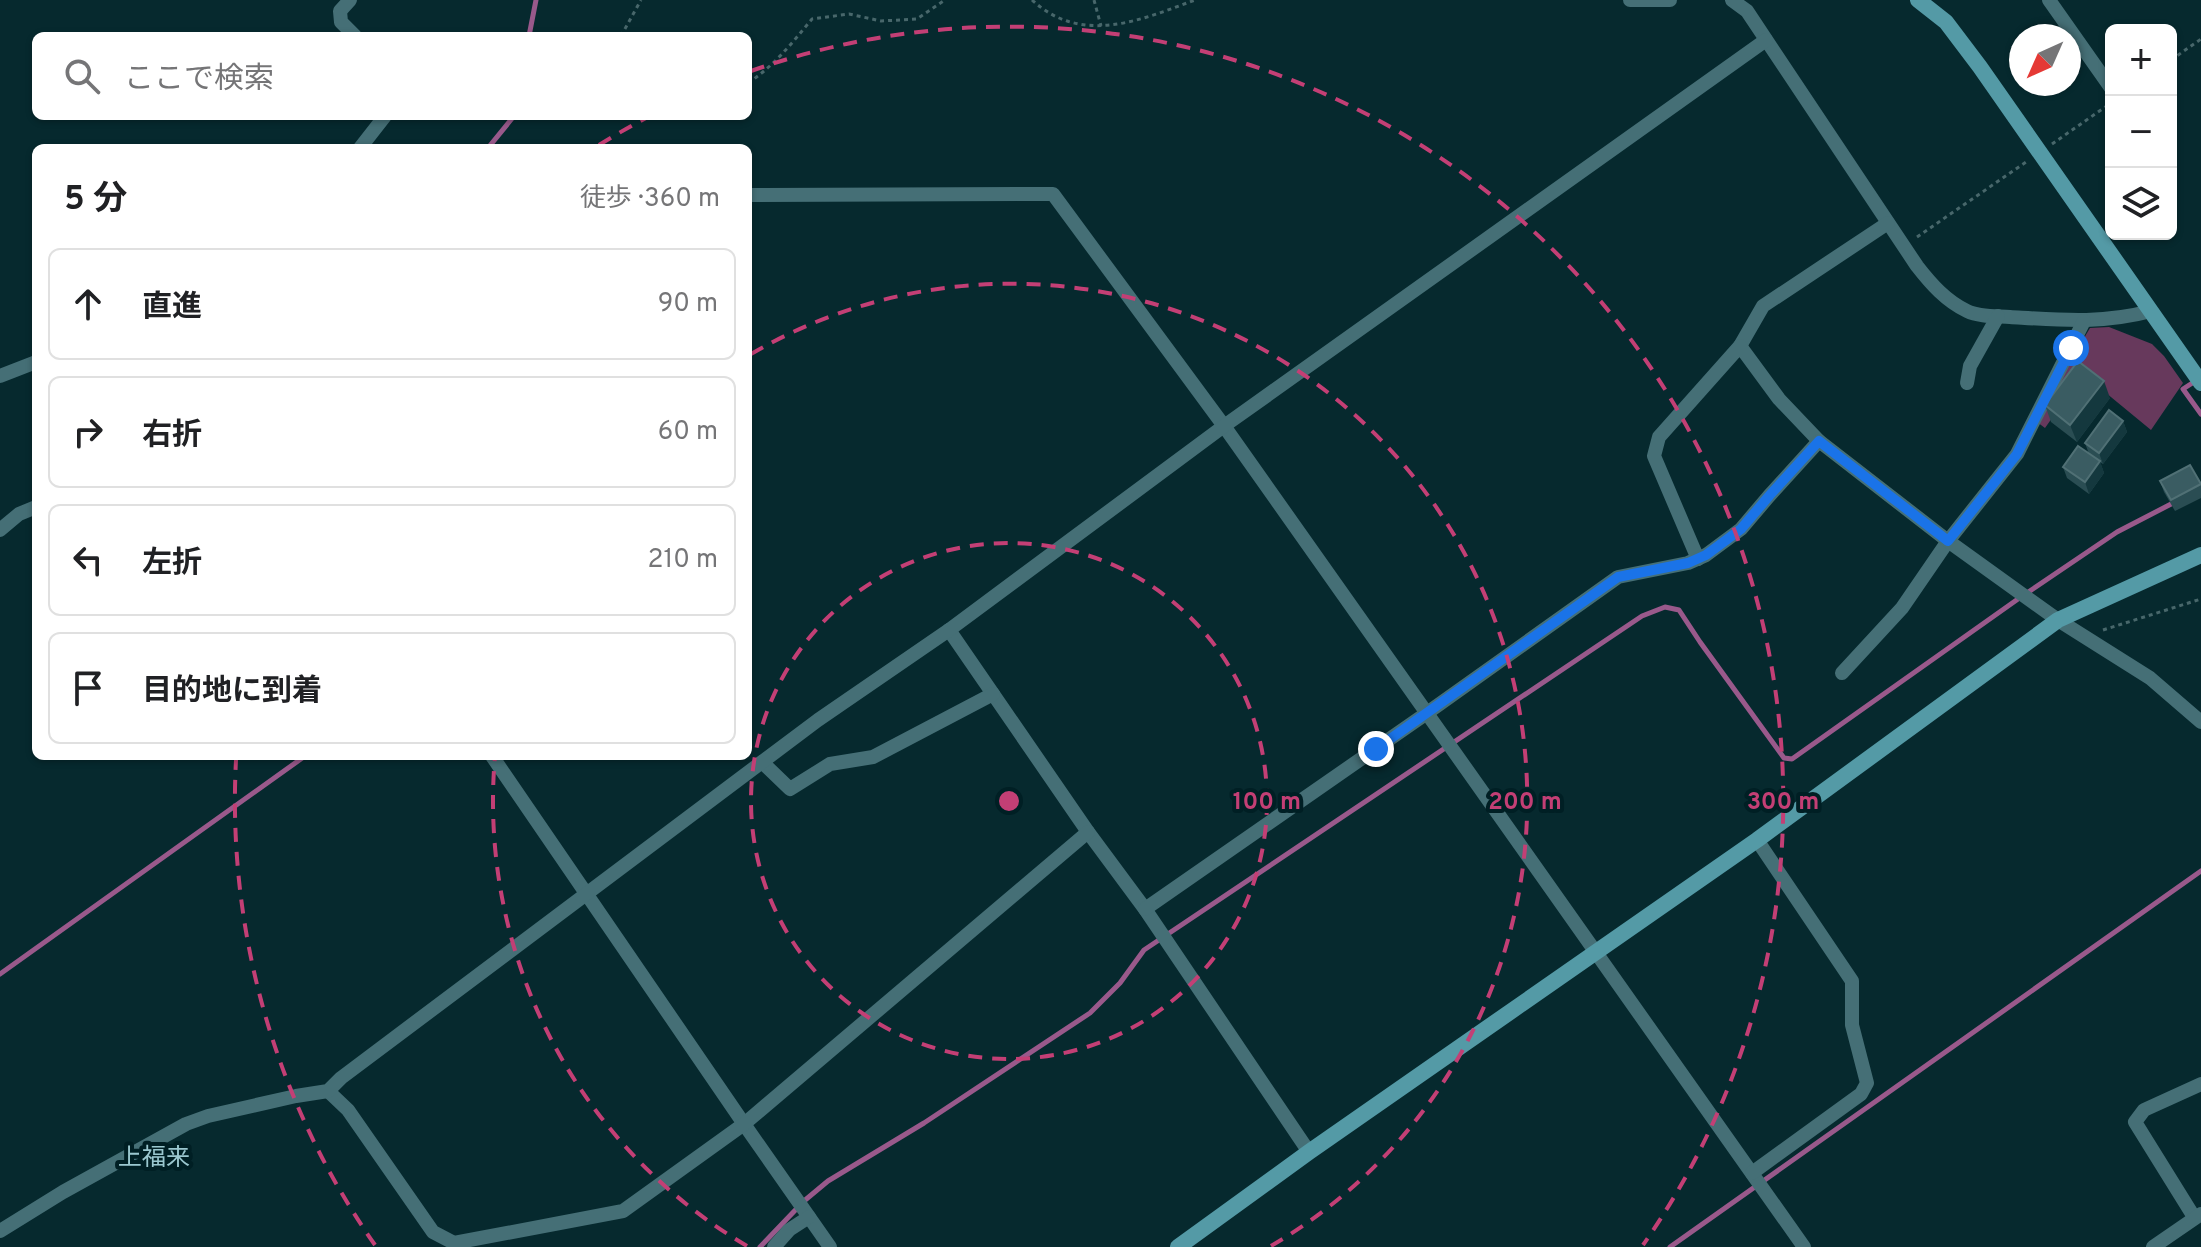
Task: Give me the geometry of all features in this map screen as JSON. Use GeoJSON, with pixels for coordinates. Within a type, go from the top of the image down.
{"type":"FeatureCollection","features":[{"type":"Feature","properties":{"kind":"street"},"geometry":{"type":"LineString","coordinates":[[350,0],[340,11],[341,22],[351,32]]}},
{"type":"Feature","properties":{"kind":"street"},"geometry":{"type":"LineString","coordinates":[[1630,0],[1670,0]]}},
{"type":"Feature","properties":{"kind":"street"},"geometry":{"type":"LineString","coordinates":[[1732,0],[1747,11],[1904,246],[1931,284],[1949,300],[1970,313],[2084,321],[2151,311]]}},
{"type":"Feature","properties":{"kind":"street"},"geometry":{"type":"LineString","coordinates":[[1918,0],[1946,22],[2201,383]]}},
{"type":"Feature","properties":{"kind":"street"},"geometry":{"type":"LineString","coordinates":[[2049,0],[2105,79]]}},
{"type":"Feature","properties":{"kind":"street"},"geometry":{"type":"LineString","coordinates":[[0,1231],[186,1124],[281,1099],[328,1091],[585,893],[831,711],[949,630],[1224,426],[1766,40]]}},
{"type":"Feature","properties":{"kind":"street"},"geometry":{"type":"LineString","coordinates":[[363,144],[382,120]]}},
{"type":"Feature","properties":{"kind":"street"},"geometry":{"type":"LineString","coordinates":[[752,195],[1053,194],[1224,426],[1804,1247]]}},
{"type":"Feature","properties":{"kind":"street"},"geometry":{"type":"LineString","coordinates":[[1698,559],[1654,456],[1659,437],[1740,346],[1763,306],[1888,223]]}},
{"type":"Feature","properties":{"kind":"street"},"geometry":{"type":"LineString","coordinates":[[1967,383],[1970,366],[1998,316]]}},
{"type":"Feature","properties":{"kind":"street"},"geometry":{"type":"LineString","coordinates":[[1842,673],[1902,608],[1948,541],[2017,454],[2084,321]]}},
{"type":"Feature","properties":{"kind":"street"},"geometry":{"type":"LineString","coordinates":[[1740,346],[1779,399],[1819,441],[1948,541],[2058,620],[2150,678],[2201,722]]}},
{"type":"Feature","properties":{"kind":"street"},"geometry":{"type":"LineString","coordinates":[[0,376],[32,364]]}},
{"type":"Feature","properties":{"kind":"street"},"geometry":{"type":"LineString","coordinates":[[1145,909],[1618,577],[1698,559],[1741,529],[1819,441]]}},
{"type":"Feature","properties":{"kind":"street"},"geometry":{"type":"LineString","coordinates":[[0,530],[19,514],[32,509]]}},
{"type":"Feature","properties":{"kind":"street"},"geometry":{"type":"LineString","coordinates":[[1178,1247],[1757,840],[2058,620],[2201,555]]}},
{"type":"Feature","properties":{"kind":"street"},"geometry":{"type":"LineString","coordinates":[[949,630],[1145,909],[1309,1152]]}},
{"type":"Feature","properties":{"kind":"street"},"geometry":{"type":"LineString","coordinates":[[762,762],[790,789],[830,764],[873,757],[993,694]]}},
{"type":"Feature","properties":{"kind":"street"},"geometry":{"type":"LineString","coordinates":[[495,760],[830,1247]]}},
{"type":"Feature","properties":{"kind":"street"},"geometry":{"type":"LineString","coordinates":[[328,1091],[348,1110],[433,1232],[454,1243],[623,1211],[744,1124],[1088,832]]}},
{"type":"Feature","properties":{"kind":"street"},"geometry":{"type":"LineString","coordinates":[[1752,1173],[1861,1094],[1867,1083],[1852,1025],[1852,981],[1757,840]]}},
{"type":"Feature","properties":{"kind":"street"},"geometry":{"type":"LineString","coordinates":[[2153,1247],[2198,1216],[2135,1122],[2144,1110],[2201,1084]]}},
{"type":"Feature","properties":{"kind":"street"},"geometry":{"type":"LineString","coordinates":[[774,1247],[789,1230],[809,1217]]}},
{"type":"Feature","properties":{"kind":"path"},"geometry":{"type":"LineString","coordinates":[[623,32],[641,0]]}},
{"type":"Feature","properties":{"kind":"path"},"geometry":{"type":"LineString","coordinates":[[752,80],[783,54],[812,19],[849,14],[881,21],[917,19],[945,0]]}},
{"type":"Feature","properties":{"kind":"path"},"geometry":{"type":"LineString","coordinates":[[1032,0],[1044,11],[1081,25],[1101,26],[1138,21],[1195,0]]}},
{"type":"Feature","properties":{"kind":"path"},"geometry":{"type":"LineString","coordinates":[[1094,0],[1101,26]]}},
{"type":"Feature","properties":{"kind":"path"},"geometry":{"type":"LineString","coordinates":[[2177,56],[2201,39]]}},
{"type":"Feature","properties":{"kind":"path"},"geometry":{"type":"LineString","coordinates":[[1904,246],[2105,107]]}},
{"type":"Feature","properties":{"kind":"path"},"geometry":{"type":"LineString","coordinates":[[2084,636],[2201,599]]}},
{"type":"Feature","properties":{"kind":"shaded area"},"geometry":{"type":"Polygon","coordinates":[[[2109,327],[2152,344],[2183,383],[2151,430],[2083,374],[2045,428],[2037,422],[2090,328],[2109,327]]]}},
{"type":"Feature","properties":{"kind":"building"},"geometry":{"type":"Polygon","coordinates":[[[2078,361],[2104,381],[2070,425],[2045,405],[2078,361]]]}},
{"type":"Feature","properties":{"kind":"building"},"geometry":{"type":"Polygon","coordinates":[[[2109,410],[2123,421],[2099,453],[2085,443],[2109,410]]]}},
{"type":"Feature","properties":{"kind":"building"},"geometry":{"type":"Polygon","coordinates":[[[2078,446],[2100,461],[2085,482],[2063,467],[2078,446]]]}},
{"type":"Feature","properties":{"kind":"building"},"geometry":{"type":"Polygon","coordinates":[[[2190,465],[2201,484],[2171,500],[2160,481],[2190,465]]]}},
{"type":"Feature","properties":{"kind":"waterway"},"geometry":{"type":"LineString","coordinates":[[530,32],[536,0]]}},
{"type":"Feature","properties":{"kind":"waterway"},"geometry":{"type":"LineString","coordinates":[[491,144],[511,120]]}},
{"type":"Feature","properties":{"kind":"waterway"},"geometry":{"type":"LineString","coordinates":[[2197,380],[2183,389],[2201,414]]}},
{"type":"Feature","properties":{"kind":"waterway"},"geometry":{"type":"LineString","coordinates":[[760,1247],[828,1181],[924,1123],[1090,1013],[1120,983],[1144,950],[1642,616],[1665,607],[1679,610],[1784,758],[1792,759],[2117,532],[2175,502]]}},
{"type":"Feature","properties":{"kind":"waterway"},"geometry":{"type":"LineString","coordinates":[[0,974],[299,760]]}},
{"type":"Feature","properties":{"kind":"waterway"},"geometry":{"type":"LineString","coordinates":[[1670,1247],[2201,871]]}},
{"type":"Feature","properties":{"kind":"district","name":"上福来"},"geometry":{"type":"Point","coordinates":[154,1159]}},
{"type":"Feature","properties":{"kind":"route"},"geometry":{"type":"LineString","coordinates":[[1376,749],[1618,577],[1688,563],[1706,555],[1741,529],[1819,441],[1948,541],[2017,454],[2071,348]]}}]}
